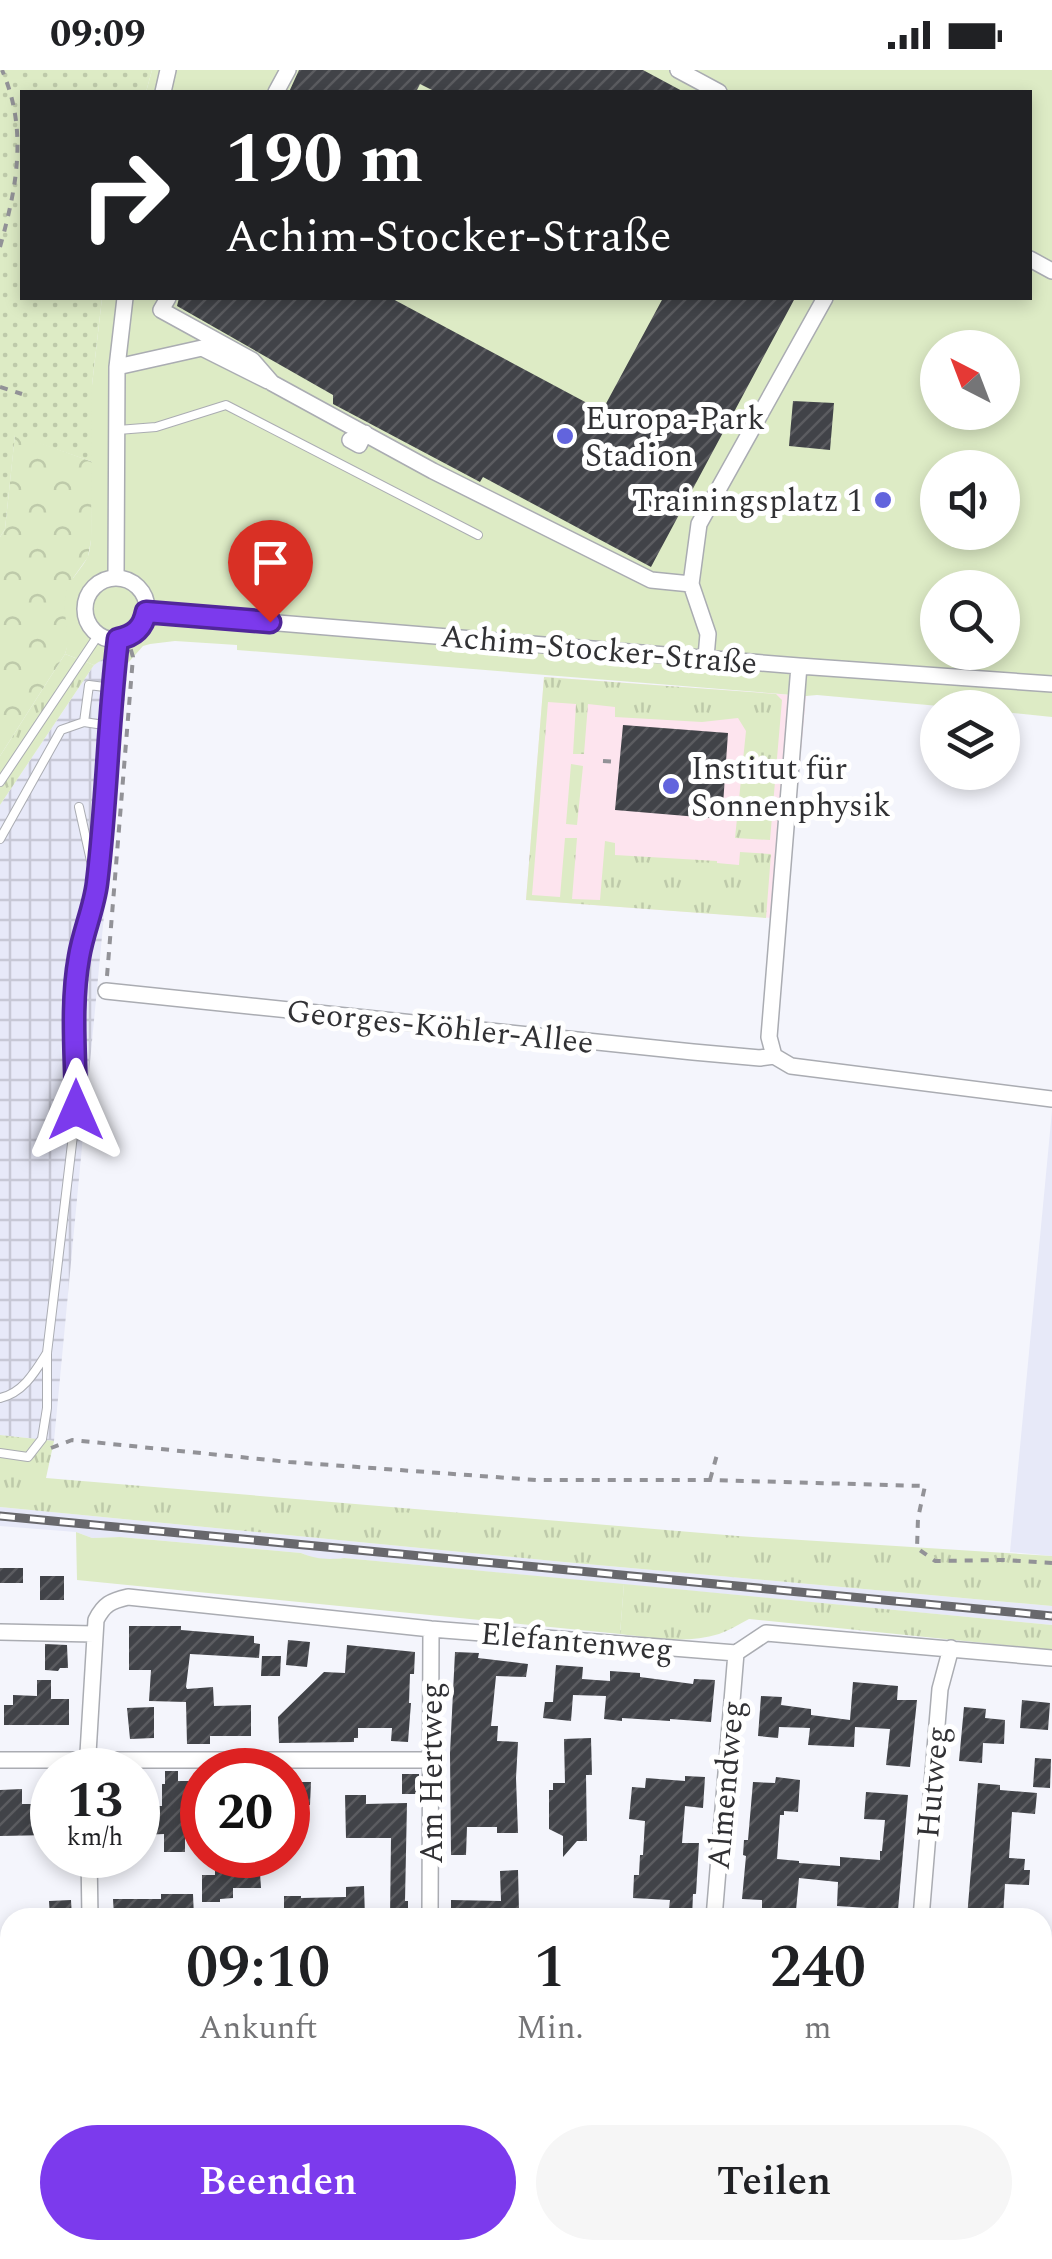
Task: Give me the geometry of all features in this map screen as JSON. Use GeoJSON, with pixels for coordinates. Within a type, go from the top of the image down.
{"type":"FeatureCollection","features":[{"type":"Feature","properties":{"kind":"street"},"geometry":{"type":"LineString","coordinates":[[678,70],[715,90]]}},
{"type":"Feature","properties":{"kind":"street"},"geometry":{"type":"LineString","coordinates":[[116,578],[117,367],[125,300]]}},
{"type":"Feature","properties":{"kind":"street"},"geometry":{"type":"LineString","coordinates":[[706,657],[708,634],[691,584],[698,524],[824,300]]}},
{"type":"Feature","properties":{"kind":"street"},"geometry":{"type":"LineString","coordinates":[[159,308],[252,360],[272,383]]}},
{"type":"Feature","properties":{"kind":"street"},"geometry":{"type":"LineString","coordinates":[[117,367],[202,348],[272,383],[433,478],[651,580],[691,584]]}},
{"type":"Feature","properties":{"kind":"street"},"geometry":{"type":"LineString","coordinates":[[116,578],[129,580],[146,600],[146,612],[137,631],[122,638],[99,634],[87,619],[86,600],[98,584],[116,578]]}},
{"type":"Feature","properties":{"kind":"street","name":"Achim-Stocker-Straße"},"geometry":{"type":"LineString","coordinates":[[146,612],[1052,684]]}},
{"type":"Feature","properties":{"kind":"street"},"geometry":{"type":"LineString","coordinates":[[799,666],[769,1038],[774,1056],[792,1066],[1052,1098]]}},
{"type":"Feature","properties":{"kind":"street","name":"Georges-Köhler-Allee"},"geometry":{"type":"LineString","coordinates":[[106,991],[693,1052],[774,1056]]}},
{"type":"Feature","properties":{"kind":"street","name":"Elefantenweg"},"geometry":{"type":"LineString","coordinates":[[94,1634],[101,1610],[110,1601],[128,1597],[431,1629],[736,1653],[766,1633],[1052,1658]]}},
{"type":"Feature","properties":{"kind":"street","name":"Am Hertweg"},"geometry":{"type":"LineString","coordinates":[[430,1908],[431,1629]]}},
{"type":"Feature","properties":{"kind":"street"},"geometry":{"type":"LineString","coordinates":[[0,1632],[94,1634],[88,1748]]}},
{"type":"Feature","properties":{"kind":"street","name":"Hutweg"},"geometry":{"type":"LineString","coordinates":[[923,1908],[940,1689],[951,1648]]}},
{"type":"Feature","properties":{"kind":"street","name":"Almendweg"},"geometry":{"type":"LineString","coordinates":[[715,1908],[736,1653]]}},
{"type":"Feature","properties":{"kind":"street"},"geometry":{"type":"LineString","coordinates":[[0,1760],[30,1762]]}},
{"type":"Feature","properties":{"kind":"street"},"geometry":{"type":"LineString","coordinates":[[160,1764],[431,1760]]}},
{"type":"Feature","properties":{"kind":"street"},"geometry":{"type":"LineString","coordinates":[[89,1878],[90,1908]]}},
{"type":"Feature","properties":{"kind":"lane"},"geometry":{"type":"LineString","coordinates":[[116,430],[156,427],[226,405],[478,536]]}},
{"type":"Feature","properties":{"kind":"lane"},"geometry":{"type":"LineString","coordinates":[[0,782],[99,634]]}},
{"type":"Feature","properties":{"kind":"lane"},"geometry":{"type":"LineString","coordinates":[[0,1453],[28,1457],[42,1439],[47,1408],[47,1353],[76,1110],[75,998],[79,957],[97,889],[112,688],[122,638]]}},
{"type":"Feature","properties":{"kind":"lane"},"geometry":{"type":"LineString","coordinates":[[84,722],[89,684],[112,688]]}},
{"type":"Feature","properties":{"kind":"lane"},"geometry":{"type":"LineString","coordinates":[[0,838],[61,730],[84,722],[110,726]]}},
{"type":"Feature","properties":{"kind":"lane"},"geometry":{"type":"LineString","coordinates":[[79,807],[97,889]]}},
{"type":"Feature","properties":{"kind":"lane"},"geometry":{"type":"LineString","coordinates":[[0,1398],[28,1382],[47,1353]]}},
{"type":"Feature","properties":{"kind":"path"},"geometry":{"type":"LineString","coordinates":[[0,247],[12,202],[18,132],[2,70]]}},
{"type":"Feature","properties":{"kind":"path"},"geometry":{"type":"LineString","coordinates":[[0,387],[22,394]]}},
{"type":"Feature","properties":{"kind":"path"},"geometry":{"type":"LineString","coordinates":[[106,991],[133,657],[122,638]]}},
{"type":"Feature","properties":{"kind":"path"},"geometry":{"type":"LineString","coordinates":[[603,760],[620,762]]}},
{"type":"Feature","properties":{"kind":"path"},"geometry":{"type":"LineString","coordinates":[[28,1457],[72,1440],[290,1462],[536,1480],[926,1486],[918,1518],[917,1548],[935,1561],[1052,1563]]}},
{"type":"Feature","properties":{"kind":"path"},"geometry":{"type":"LineString","coordinates":[[710,1480],[718,1451]]}},
{"type":"Feature","properties":{"kind":"shaded area"},"geometry":{"type":"Polygon","coordinates":[[[102,659],[128,663],[54,1441],[0,1435],[0,805],[94,665],[102,659]]]}},
{"type":"Feature","properties":{"kind":"shaded area"},"geometry":{"type":"Polygon","coordinates":[[[544,677],[806,696],[786,919],[526,900],[544,677]]]}},
{"type":"Feature","properties":{"kind":"shaded area"},"geometry":{"type":"Polygon","coordinates":[[[1052,1111],[1052,1556],[1010,1552],[1052,1111]]]}},
{"type":"Feature","properties":{"kind":"shaded area"},"geometry":{"type":"Polygon","coordinates":[[[0,1507],[1052,1606],[1052,1625],[344,1558],[316,1559],[301,1553],[120,1537],[92,1538],[76,1532],[0,1526],[0,1507]]]}},
{"type":"Feature","properties":{"kind":"green space"},"geometry":{"type":"Polygon","coordinates":[[[0,70],[152,70],[147,90],[20,90],[20,300],[102,300],[92,385],[93,462],[15,435],[5,529],[0,537],[0,70]]]}},
{"type":"Feature","properties":{"kind":"green space"},"geometry":{"type":"Polygon","coordinates":[[[152,70],[1052,70],[1052,717],[1020,714],[1020,690],[920,690],[920,704],[237,650],[237,645],[175,641],[143,646],[128,663],[103,659],[94,665],[65,654],[65,598],[88,556],[92,385],[102,300],[1032,300],[1032,90],[147,90],[152,70]]]}},
{"type":"Feature","properties":{"kind":"green space"},"geometry":{"type":"Polygon","coordinates":[[[15,434],[93,462],[91,540],[88,557],[73,578],[65,654],[0,756],[0,537],[5,529],[15,434]]]}},
{"type":"Feature","properties":{"kind":"green space"},"geometry":{"type":"Polygon","coordinates":[[[65,654],[94,665],[0,805],[0,756],[65,654]]]}},
{"type":"Feature","properties":{"kind":"green space"},"geometry":{"type":"Polygon","coordinates":[[[544,677],[776,694],[782,700],[770,840],[735,838],[746,731],[738,718],[702,722],[615,717],[615,707],[588,704],[584,754],[573,754],[576,704],[548,702],[532,895],[560,897],[565,838],[577,838],[572,899],[600,900],[605,841],[615,843],[615,855],[739,865],[740,852],[771,854],[766,918],[526,900],[544,677]]]}},
{"type":"Feature","properties":{"kind":"green space"},"geometry":{"type":"Polygon","coordinates":[[[571,764],[583,766],[577,825],[566,824],[571,764]]]}},
{"type":"Feature","properties":{"kind":"green space"},"geometry":{"type":"Polygon","coordinates":[[[0,1435],[54,1441],[46,1478],[738,1536],[1052,1556],[1052,1606],[0,1507],[0,1435]]]}},
{"type":"Feature","properties":{"kind":"green space"},"geometry":{"type":"Polygon","coordinates":[[[76,1532],[92,1538],[120,1537],[624,1584],[620,1634],[77,1580],[76,1532]]]}},
{"type":"Feature","properties":{"kind":"green space"},"geometry":{"type":"Polygon","coordinates":[[[624,1584],[1052,1625],[1052,1650],[749,1619],[719,1634],[695,1639],[620,1634],[624,1584]]]}},
{"type":"Feature","properties":{"kind":"building"},"geometry":{"type":"Polygon","coordinates":[[[299,70],[643,70],[680,90],[432,90],[420,84],[417,90],[290,90],[299,70]]]}},
{"type":"Feature","properties":{"kind":"building","name":"Europa-Park Stadion"},"geometry":{"type":"Polygon","coordinates":[[[178,300],[395,300],[602,411],[662,300],[794,300],[651,567],[483,477],[480,482],[333,404],[333,395],[177,306],[178,300]]]}},
{"type":"Feature","properties":{"kind":"building"},"geometry":{"type":"Polygon","coordinates":[[[793,401],[834,403],[830,450],[789,446],[793,401]]]}},
{"type":"Feature","properties":{"kind":"building","name":"Institut für Sonnenphysik"},"geometry":{"type":"Polygon","coordinates":[[[623,725],[728,733],[722,819],[615,810],[623,725]]]}},
{"type":"Feature","properties":{"kind":"building"},"geometry":{"type":"Polygon","coordinates":[[[0,1568],[23,1568],[23,1583],[0,1583],[0,1568]]]}},
{"type":"Feature","properties":{"kind":"building"},"geometry":{"type":"Polygon","coordinates":[[[40,1576],[64,1576],[64,1600],[40,1600],[40,1576]]]}},
{"type":"Feature","properties":{"kind":"building"},"geometry":{"type":"Polygon","coordinates":[[[129,1626],[181,1626],[181,1630],[254,1636],[254,1643],[260,1644],[259,1658],[190,1654],[186,1687],[213,1687],[214,1706],[251,1705],[251,1736],[210,1736],[210,1744],[187,1744],[186,1702],[149,1701],[151,1670],[129,1670],[129,1626]]]}},
{"type":"Feature","properties":{"kind":"building"},"geometry":{"type":"Polygon","coordinates":[[[288,1640],[310,1642],[307,1667],[286,1665],[288,1640]]]}},
{"type":"Feature","properties":{"kind":"building"},"geometry":{"type":"Polygon","coordinates":[[[45,1644],[67,1645],[68,1668],[45,1670],[45,1644]]]}},
{"type":"Feature","properties":{"kind":"building"},"geometry":{"type":"Polygon","coordinates":[[[347,1645],[415,1652],[414,1674],[410,1674],[408,1742],[391,1741],[392,1728],[358,1728],[354,1742],[279,1743],[278,1717],[324,1672],[345,1673],[347,1645]]]}},
{"type":"Feature","properties":{"kind":"building"},"geometry":{"type":"Polygon","coordinates":[[[455,1652],[528,1664],[526,1677],[496,1676],[491,1726],[498,1726],[497,1741],[518,1742],[518,1833],[497,1833],[497,1827],[467,1827],[466,1855],[451,1855],[450,1753],[455,1652]]]}},
{"type":"Feature","properties":{"kind":"building"},"geometry":{"type":"Polygon","coordinates":[[[262,1656],[281,1656],[280,1676],[261,1676],[262,1656]]]}},
{"type":"Feature","properties":{"kind":"building"},"geometry":{"type":"Polygon","coordinates":[[[556,1665],[583,1667],[582,1679],[610,1681],[610,1671],[693,1684],[694,1679],[715,1680],[711,1722],[604,1719],[606,1696],[573,1695],[571,1721],[543,1718],[545,1702],[553,1702],[556,1665]]]}},
{"type":"Feature","properties":{"kind":"building"},"geometry":{"type":"Polygon","coordinates":[[[37,1680],[51,1680],[51,1699],[69,1699],[69,1725],[4,1725],[4,1705],[13,1705],[13,1695],[37,1696],[37,1680]]]}},
{"type":"Feature","properties":{"kind":"building"},"geometry":{"type":"Polygon","coordinates":[[[853,1682],[898,1686],[897,1700],[917,1700],[910,1767],[886,1765],[890,1729],[855,1727],[854,1747],[808,1745],[810,1728],[779,1727],[778,1738],[758,1736],[761,1696],[782,1697],[781,1705],[811,1709],[811,1715],[850,1720],[853,1682]]]}},
{"type":"Feature","properties":{"kind":"building"},"geometry":{"type":"Polygon","coordinates":[[[1022,1700],[1050,1703],[1048,1730],[1020,1728],[1022,1700]]]}},
{"type":"Feature","properties":{"kind":"building"},"geometry":{"type":"Polygon","coordinates":[[[154,1707],[154,1738],[130,1739],[127,1708],[154,1707]]]}},
{"type":"Feature","properties":{"kind":"building"},"geometry":{"type":"Polygon","coordinates":[[[964,1707],[986,1709],[985,1718],[1005,1720],[1004,1744],[983,1743],[982,1763],[959,1761],[964,1707]]]}},
{"type":"Feature","properties":{"kind":"building"},"geometry":{"type":"Polygon","coordinates":[[[591,1738],[592,1775],[586,1775],[587,1841],[577,1841],[563,1857],[563,1836],[549,1829],[549,1790],[553,1790],[553,1783],[565,1783],[564,1739],[591,1738]]]}},
{"type":"Feature","properties":{"kind":"building"},"geometry":{"type":"Polygon","coordinates":[[[1035,1758],[1051,1759],[1050,1788],[1033,1787],[1035,1758]]]}},
{"type":"Feature","properties":{"kind":"building"},"geometry":{"type":"Polygon","coordinates":[[[165,1771],[178,1771],[180,1852],[164,1852],[164,1834],[160,1834],[165,1771]]]}},
{"type":"Feature","properties":{"kind":"building"},"geometry":{"type":"Polygon","coordinates":[[[402,1774],[419,1774],[419,1794],[402,1794],[402,1774]]]}},
{"type":"Feature","properties":{"kind":"building"},"geometry":{"type":"Polygon","coordinates":[[[685,1776],[705,1777],[703,1808],[685,1806],[682,1843],[699,1843],[692,1908],[669,1908],[670,1900],[633,1898],[634,1875],[639,1875],[643,1855],[645,1821],[629,1819],[632,1787],[645,1788],[646,1778],[685,1781],[685,1776]]]}},
{"type":"Feature","properties":{"kind":"building"},"geometry":{"type":"Polygon","coordinates":[[[776,1777],[800,1780],[798,1812],[784,1811],[780,1815],[777,1859],[799,1863],[840,1866],[840,1857],[880,1860],[885,1820],[864,1819],[866,1792],[908,1795],[898,1908],[837,1906],[838,1882],[799,1878],[796,1908],[762,1908],[762,1900],[742,1899],[744,1840],[748,1840],[753,1782],[775,1783],[776,1777]]]}},
{"type":"Feature","properties":{"kind":"building"},"geometry":{"type":"Polygon","coordinates":[[[978,1783],[1000,1785],[1000,1790],[1037,1793],[1035,1814],[1012,1812],[1009,1858],[1025,1859],[1024,1870],[1030,1870],[1029,1885],[1005,1884],[1004,1908],[968,1908],[978,1783]]]}},
{"type":"Feature","properties":{"kind":"building"},"geometry":{"type":"Polygon","coordinates":[[[22,1789],[22,1804],[30,1804],[30,1835],[0,1836],[0,1790],[22,1789]]]}},
{"type":"Feature","properties":{"kind":"building"},"geometry":{"type":"Polygon","coordinates":[[[345,1795],[366,1795],[366,1804],[407,1803],[408,1908],[390,1908],[391,1838],[346,1838],[345,1795]]]}},
{"type":"Feature","properties":{"kind":"building"},"geometry":{"type":"Polygon","coordinates":[[[518,1870],[519,1908],[451,1908],[451,1900],[501,1901],[500,1871],[518,1870]]]}},
{"type":"Feature","properties":{"kind":"building"},"geometry":{"type":"Polygon","coordinates":[[[202,1878],[260,1878],[261,1888],[233,1888],[233,1898],[202,1902],[202,1878]]]}},
{"type":"Feature","properties":{"kind":"building"},"geometry":{"type":"Polygon","coordinates":[[[364,1886],[365,1908],[284,1908],[284,1896],[346,1897],[346,1887],[364,1886]]]}},
{"type":"Feature","properties":{"kind":"building"},"geometry":{"type":"Polygon","coordinates":[[[161,1894],[193,1894],[194,1908],[114,1908],[113,1899],[161,1899],[161,1894]]]}},
{"type":"Feature","properties":{"kind":"building"},"geometry":{"type":"Polygon","coordinates":[[[71,1900],[71,1908],[49,1908],[49,1901],[71,1900]]]}},
{"type":"Feature","properties":{"kind":"railway"},"geometry":{"type":"LineString","coordinates":[[0,1516],[1052,1616]]}},
{"type":"Feature","properties":{"kind":"place","name":"Europa-Park Stadion"},"geometry":{"type":"Point","coordinates":[565,436]}},
{"type":"Feature","properties":{"kind":"place","name":"Trainingsplatz 1"},"geometry":{"type":"Point","coordinates":[883,500]}},
{"type":"Feature","properties":{"kind":"place","name":"Institut für Sonnenphysik"},"geometry":{"type":"Point","coordinates":[671,786]}},
{"type":"Feature","properties":{"kind":"route"},"geometry":{"type":"LineString","coordinates":[[76,1110],[75,998],[79,957],[97,889],[118,639],[137,631],[146,612],[270,622]]}}]}
